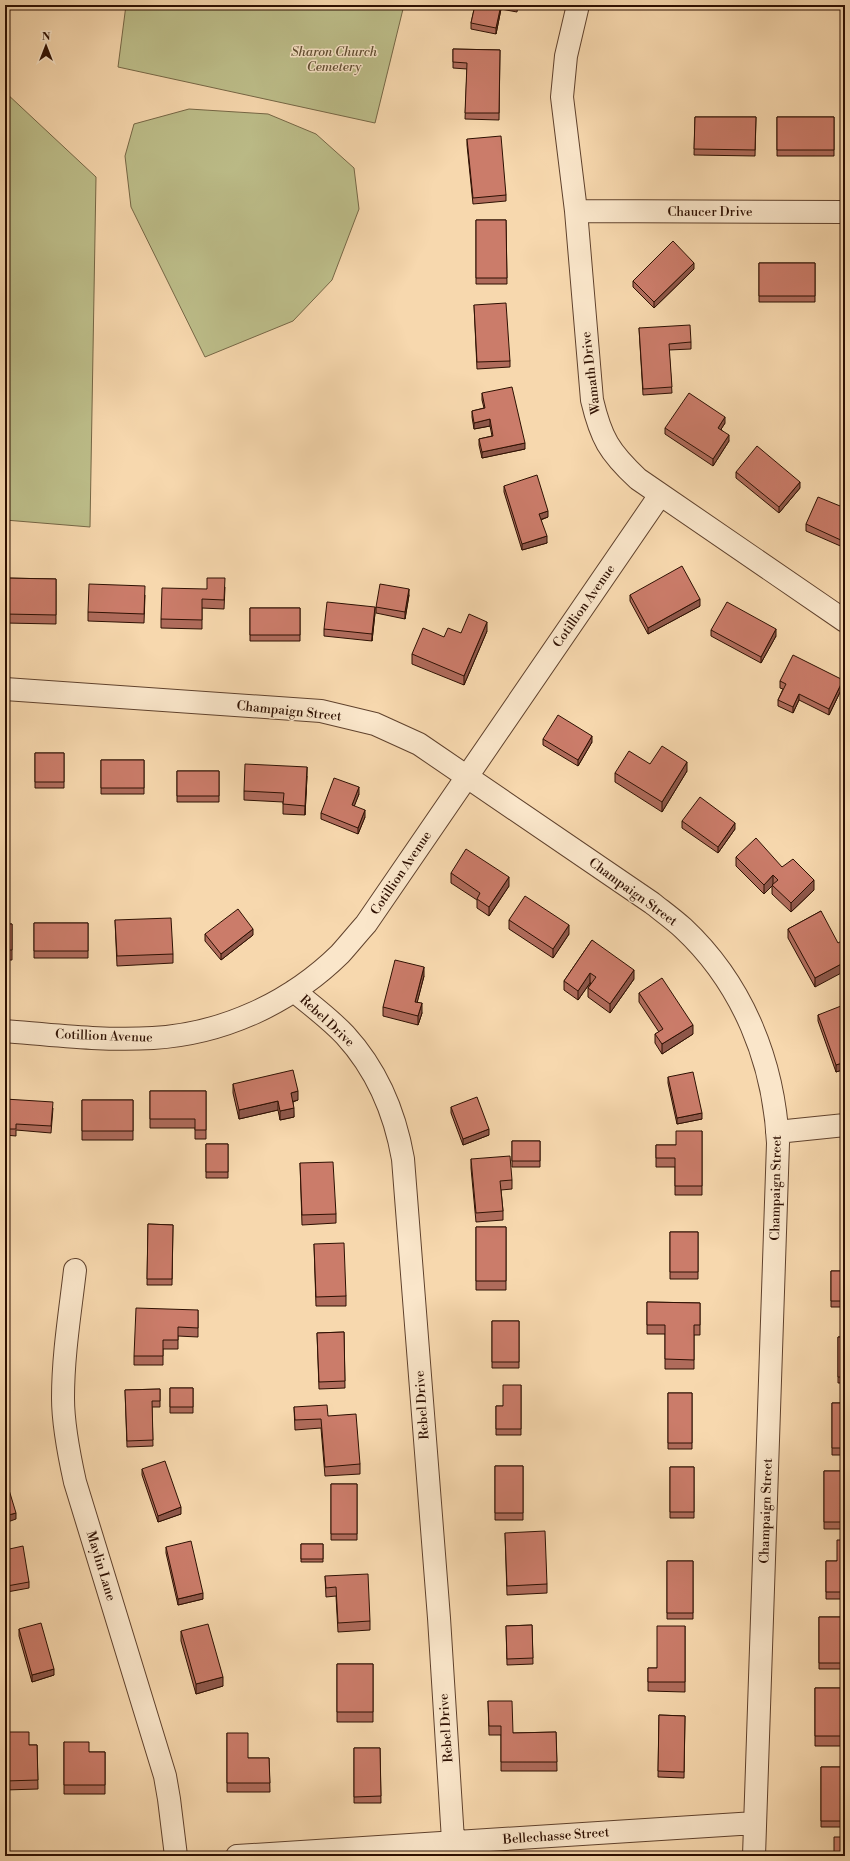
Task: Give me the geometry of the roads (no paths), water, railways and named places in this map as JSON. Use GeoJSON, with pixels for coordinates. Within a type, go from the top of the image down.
{"type":"FeatureCollection","features":[{"type":"Feature","properties":{"kind":"street","name":"Wamath Drive"},"geometry":{"type":"LineString","coordinates":[[578,5],[566,56],[562,83],[562,97],[576,211],[592,400],[598,426],[611,451],[619,462],[638,479],[845,621]]}},
{"type":"Feature","properties":{"kind":"street","name":"Chaucer Drive"},"geometry":{"type":"LineString","coordinates":[[576,211],[845,212]]}},
{"type":"Feature","properties":{"kind":"street","name":"Cotillion Avenue"},"geometry":{"type":"LineString","coordinates":[[5,1031],[130,1039],[192,1034],[229,1024],[266,1008],[294,991],[316,975],[340,953],[366,924],[660,495]]}},
{"type":"Feature","properties":{"kind":"street","name":"Champaign Street"},"geometry":{"type":"LineString","coordinates":[[5,689],[313,711],[363,720],[404,736],[467,776],[652,903],[683,928],[711,958],[731,987],[750,1020],[758,1038],[770,1076],[778,1132],[754,1856]]}},
{"type":"Feature","properties":{"kind":"street","name":"Rebel Drive"},"geometry":{"type":"LineString","coordinates":[[294,991],[345,1036],[367,1063],[390,1108],[400,1141],[403,1159],[454,1849]]}},
{"type":"Feature","properties":{"kind":"street"},"geometry":{"type":"LineString","coordinates":[[778,1132],[845,1125]]}},
{"type":"Feature","properties":{"kind":"street","name":"Maylin Lane"},"geometry":{"type":"LineString","coordinates":[[75,1270],[64,1355],[63,1399],[69,1454],[75,1482],[165,1776],[176,1856]]}},
{"type":"Feature","properties":{"kind":"street","name":"Bellechasse Street"},"geometry":{"type":"LineString","coordinates":[[237,1856],[454,1849],[755,1823]]}},
{"type":"Feature","properties":{"kind":"park label","name":"Sharon Church Cemetery"},"geometry":{"type":"Point","coordinates":[334,60]}}]}
